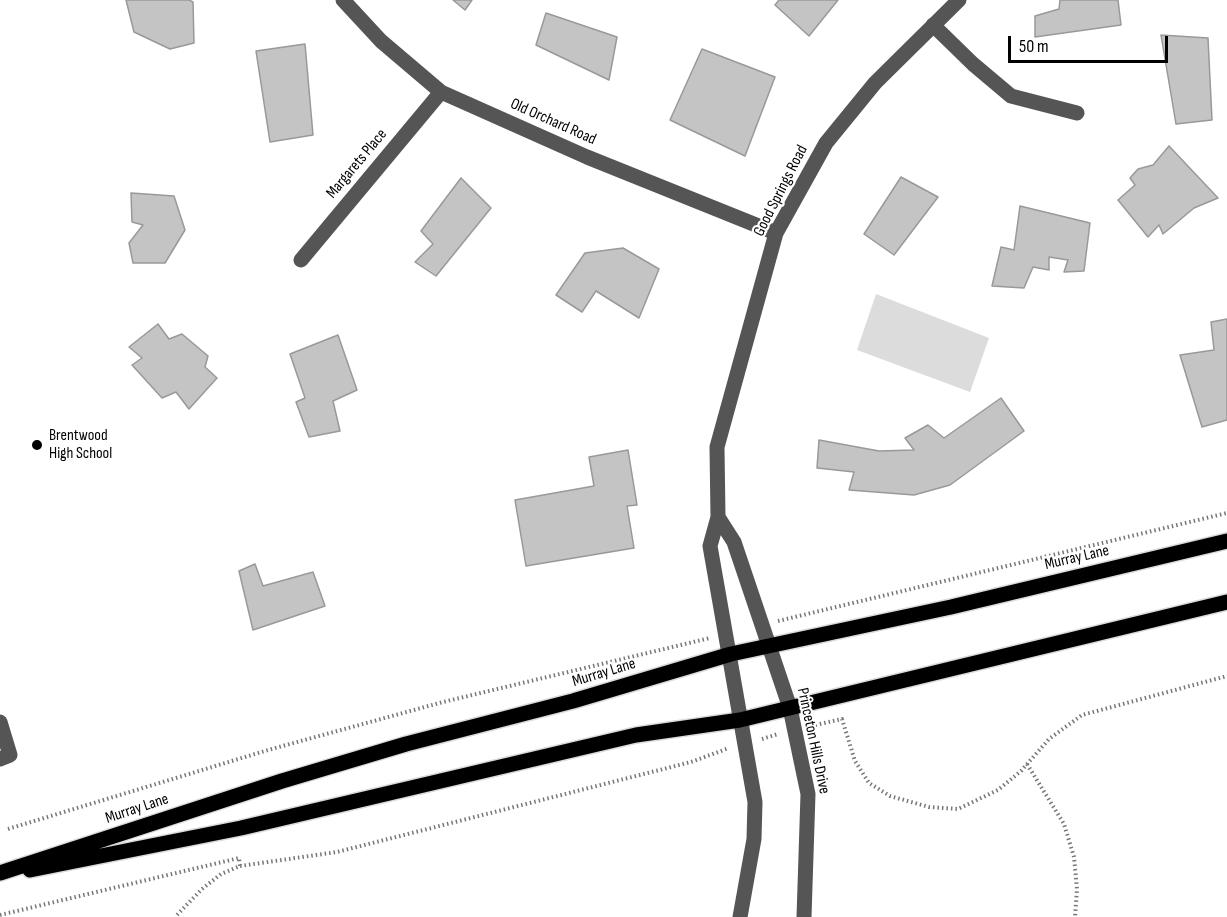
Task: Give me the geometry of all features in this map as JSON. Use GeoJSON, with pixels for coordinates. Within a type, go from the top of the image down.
{"type":"FeatureCollection","features":[{"type":"Feature","properties":{"kind":"main road","name":"Murray Lane"},"geometry":{"type":"LineString","coordinates":[[0,875],[282,780],[406,744],[573,701],[731,654],[951,607],[1227,541]]}},
{"type":"Feature","properties":{"kind":"main road","name":"Murray Lane"},"geometry":{"type":"LineString","coordinates":[[0,875],[241,828],[636,735],[740,720],[1227,602]]}},
{"type":"Feature","properties":{"kind":"street","name":"Old Orchard Road"},"geometry":{"type":"LineString","coordinates":[[343,0],[381,41],[441,92],[588,157],[776,233]]}},
{"type":"Feature","properties":{"kind":"street","name":"Good Springs Road"},"geometry":{"type":"LineString","coordinates":[[731,654],[710,546],[717,518],[717,447],[776,233],[826,143],[875,83],[959,0]]}},
{"type":"Feature","properties":{"kind":"street"},"geometry":{"type":"LineString","coordinates":[[933,25],[973,64],[1011,96],[1077,113]]}},
{"type":"Feature","properties":{"kind":"street","name":"Margarets Place"},"geometry":{"type":"LineString","coordinates":[[301,260],[441,92]]}},
{"type":"Feature","properties":{"kind":"street"},"geometry":{"type":"LineString","coordinates":[[717,518],[734,542],[769,646]]}},
{"type":"Feature","properties":{"kind":"street","name":"Princeton Hills Drive"},"geometry":{"type":"LineString","coordinates":[[769,646],[790,708],[808,794],[804,917]]}},
{"type":"Feature","properties":{"kind":"street"},"geometry":{"type":"LineString","coordinates":[[731,654],[755,802],[754,839],[740,917]]}},
{"type":"Feature","properties":{"kind":"street"},"geometry":{"type":"LineString","coordinates":[[0,722],[10,755],[0,759]]}},
{"type":"Feature","properties":{"kind":"path"},"geometry":{"type":"LineString","coordinates":[[761,625],[1227,513]]}},
{"type":"Feature","properties":{"kind":"path"},"geometry":{"type":"LineString","coordinates":[[8,829],[268,750],[443,702],[727,634]]}},
{"type":"Feature","properties":{"kind":"path"},"geometry":{"type":"LineString","coordinates":[[1027,764],[1064,824],[1074,857],[1077,889],[1075,917]]}},
{"type":"Feature","properties":{"kind":"path"},"geometry":{"type":"LineString","coordinates":[[0,915],[239,858],[240,866],[221,874],[175,917]]}},
{"type":"Feature","properties":{"kind":"shaded area"},"geometry":{"type":"Polygon","coordinates":[[[876,294],[989,338],[970,392],[857,350],[876,294]]]}},
{"type":"Feature","properties":{"kind":"building"},"geometry":{"type":"Polygon","coordinates":[[[126,0],[189,0],[193,2],[194,43],[170,49],[134,32],[126,0]]]}},
{"type":"Feature","properties":{"kind":"building"},"geometry":{"type":"Polygon","coordinates":[[[453,0],[472,0],[465,10],[453,0]]]}},
{"type":"Feature","properties":{"kind":"building"},"geometry":{"type":"Polygon","coordinates":[[[779,0],[838,0],[809,36],[775,5],[779,0]]]}},
{"type":"Feature","properties":{"kind":"building"},"geometry":{"type":"Polygon","coordinates":[[[1060,0],[1118,0],[1121,25],[1035,37],[1035,16],[1059,9],[1060,0]]]}},
{"type":"Feature","properties":{"kind":"building"},"geometry":{"type":"Polygon","coordinates":[[[546,13],[617,37],[609,80],[536,45],[546,13]]]}},
{"type":"Feature","properties":{"kind":"building"},"geometry":{"type":"Polygon","coordinates":[[[1161,35],[1208,38],[1212,120],[1176,124],[1161,35]]]}},
{"type":"Feature","properties":{"kind":"building"},"geometry":{"type":"Polygon","coordinates":[[[305,44],[313,135],[270,142],[256,51],[305,44]]]}},
{"type":"Feature","properties":{"kind":"building"},"geometry":{"type":"Polygon","coordinates":[[[702,49],[775,77],[745,156],[670,120],[702,49]]]}},
{"type":"Feature","properties":{"kind":"building"},"geometry":{"type":"Polygon","coordinates":[[[1169,146],[1218,198],[1194,208],[1163,234],[1159,225],[1148,237],[1118,200],[1135,185],[1130,178],[1138,169],[1153,165],[1169,146]]]}},
{"type":"Feature","properties":{"kind":"building"},"geometry":{"type":"Polygon","coordinates":[[[901,177],[938,197],[894,255],[864,234],[901,177]]]}},
{"type":"Feature","properties":{"kind":"building"},"geometry":{"type":"Polygon","coordinates":[[[461,178],[491,208],[436,276],[415,262],[433,244],[421,231],[461,178]]]}},
{"type":"Feature","properties":{"kind":"building"},"geometry":{"type":"Polygon","coordinates":[[[131,193],[174,196],[185,230],[165,263],[133,263],[129,243],[143,225],[132,222],[131,193]]]}},
{"type":"Feature","properties":{"kind":"building"},"geometry":{"type":"Polygon","coordinates":[[[1020,206],[1090,223],[1084,271],[1064,272],[1068,260],[1049,257],[1049,270],[1033,267],[1024,288],[992,286],[1001,247],[1014,250],[1020,206]]]}},
{"type":"Feature","properties":{"kind":"building"},"geometry":{"type":"Polygon","coordinates":[[[623,248],[659,269],[639,318],[596,291],[582,312],[556,295],[585,253],[623,248]]]}},
{"type":"Feature","properties":{"kind":"building"},"geometry":{"type":"Polygon","coordinates":[[[1227,319],[1227,420],[1202,427],[1180,355],[1214,350],[1211,322],[1227,319]]]}},
{"type":"Feature","properties":{"kind":"building"},"geometry":{"type":"Polygon","coordinates":[[[158,324],[169,339],[182,334],[208,356],[205,367],[217,378],[189,409],[176,392],[162,398],[132,365],[142,358],[129,347],[158,324]]]}},
{"type":"Feature","properties":{"kind":"building"},"geometry":{"type":"Polygon","coordinates":[[[338,335],[357,390],[333,401],[340,431],[309,437],[296,402],[305,398],[290,354],[338,335]]]}},
{"type":"Feature","properties":{"kind":"building"},"geometry":{"type":"Polygon","coordinates":[[[1001,398],[1024,431],[950,485],[914,495],[849,490],[854,472],[817,468],[819,440],[879,451],[914,450],[905,438],[928,425],[944,438],[1001,398]]]}},
{"type":"Feature","properties":{"kind":"building"},"geometry":{"type":"Polygon","coordinates":[[[628,450],[637,505],[627,506],[634,548],[526,566],[515,500],[594,486],[589,457],[628,450]]]}},
{"type":"Feature","properties":{"kind":"building"},"geometry":{"type":"Polygon","coordinates":[[[255,564],[263,586],[313,572],[325,606],[253,630],[239,571],[255,564]]]}},
{"type":"Feature","properties":{"kind":"place","name":"Brentwood High School"},"geometry":{"type":"Point","coordinates":[37,445]}}]}
